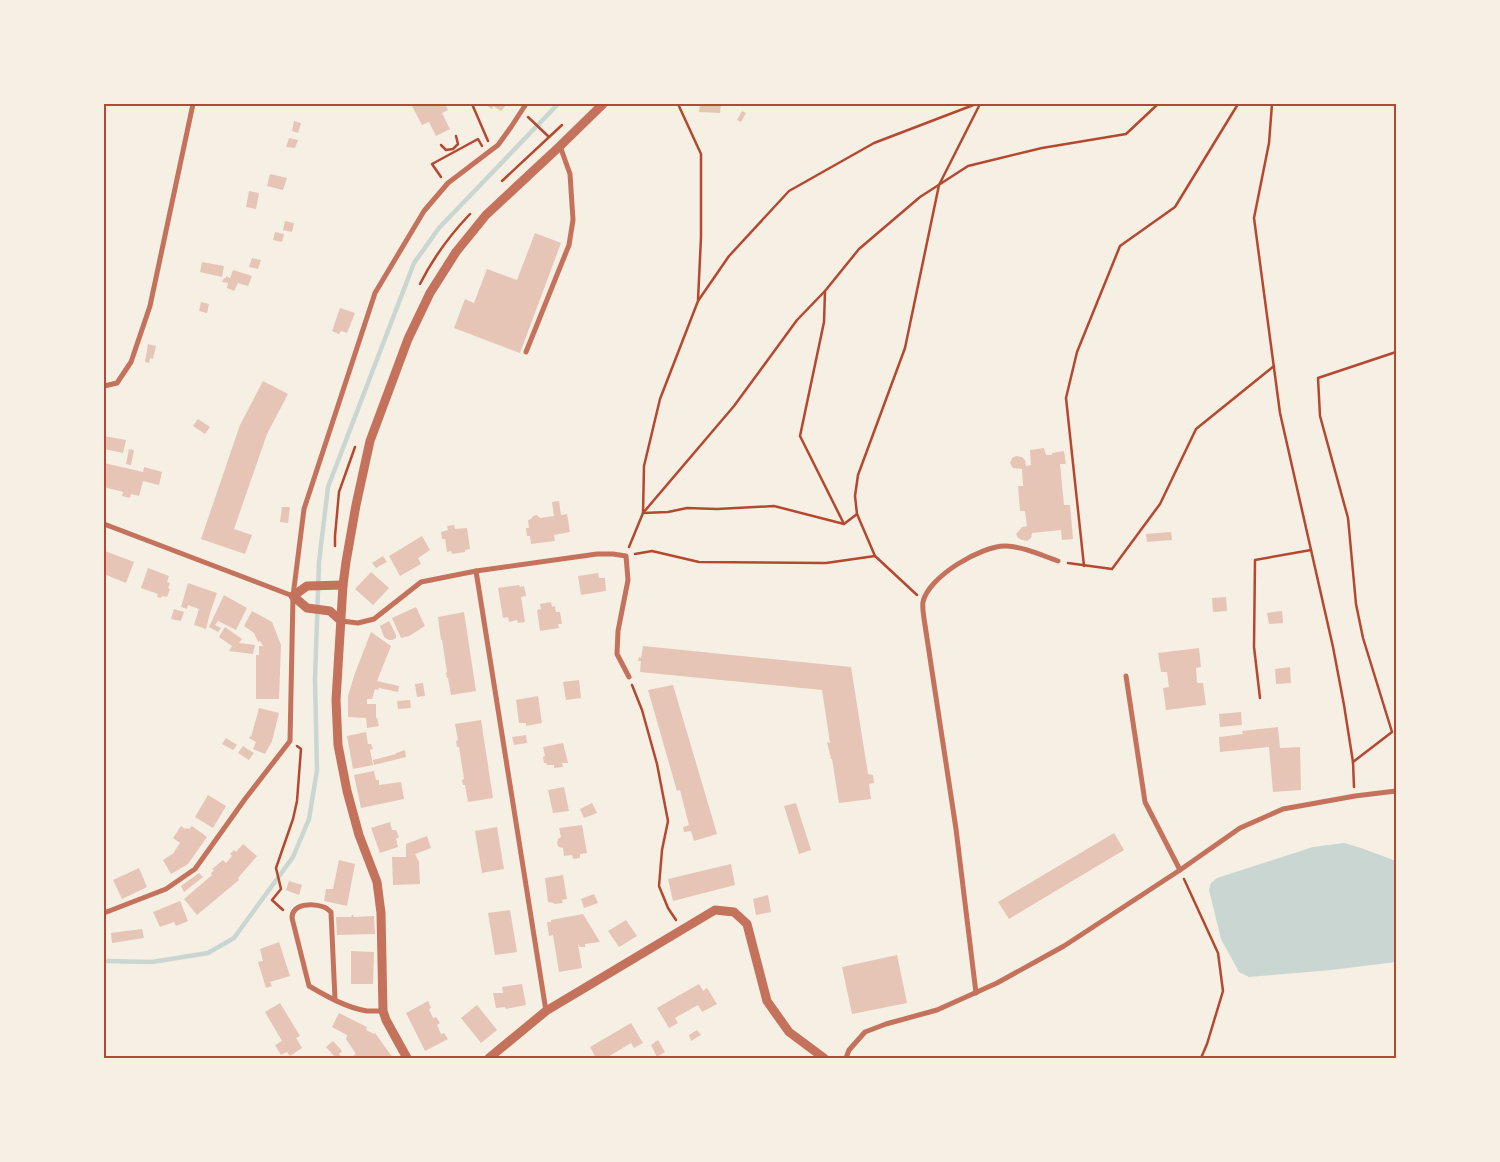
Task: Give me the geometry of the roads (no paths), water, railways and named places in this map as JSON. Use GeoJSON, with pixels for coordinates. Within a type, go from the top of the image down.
{"type":"FeatureCollection","features":[{"type":"Feature","properties":{"kind":"street"},"geometry":{"type":"LineString","coordinates":[[104,386],[117,383],[131,362],[150,306],[193,104]]}},
{"type":"Feature","properties":{"kind":"street"},"geometry":{"type":"LineString","coordinates":[[104,913],[166,889],[195,868],[290,741],[292,596],[304,509],[375,293],[424,211],[448,183],[498,145],[526,104]]}},
{"type":"Feature","properties":{"kind":"street"},"geometry":{"type":"LineString","coordinates":[[407,1058],[386,1020],[383,1010],[381,913],[377,882],[357,826],[347,790],[338,745],[336,700],[343,585],[356,505],[370,441],[408,339],[430,293],[456,252],[486,214],[603,104]]}},
{"type":"Feature","properties":{"kind":"street"},"geometry":{"type":"LineString","coordinates":[[526,352],[569,246],[573,220],[570,174],[560,146]]}},
{"type":"Feature","properties":{"kind":"street"},"geometry":{"type":"LineString","coordinates":[[104,524],[292,596],[307,608],[330,611],[342,621],[358,623],[374,619],[422,582],[476,571],[597,554],[626,556],[628,580],[618,631],[617,654],[629,677]]}},
{"type":"Feature","properties":{"kind":"street"},"geometry":{"type":"LineString","coordinates":[[976,993],[956,829],[926,634],[924,601],[930,588],[946,572],[965,558],[987,550],[1004,546],[1032,551],[1058,561]]}},
{"type":"Feature","properties":{"kind":"street"},"geometry":{"type":"LineString","coordinates":[[476,571],[546,1010]]}},
{"type":"Feature","properties":{"kind":"street"},"geometry":{"type":"LineString","coordinates":[[292,596],[307,586],[343,585]]}},
{"type":"Feature","properties":{"kind":"street"},"geometry":{"type":"LineString","coordinates":[[1126,676],[1145,802],[1180,870]]}},
{"type":"Feature","properties":{"kind":"street"},"geometry":{"type":"LineString","coordinates":[[846,1058],[849,1050],[865,1032],[886,1024],[937,1010],[976,993],[1064,946],[1240,828],[1283,809],[1355,796],[1396,791]]}},
{"type":"Feature","properties":{"kind":"street"},"geometry":{"type":"LineString","coordinates":[[335,999],[331,912],[324,907],[306,905],[296,908],[292,912],[292,918],[308,986],[335,999],[354,1008],[367,1011],[383,1010]]}},
{"type":"Feature","properties":{"kind":"street"},"geometry":{"type":"LineString","coordinates":[[490,1058],[546,1010],[715,910],[734,912],[747,924],[767,1001],[789,1032],[824,1058]]}},
{"type":"Feature","properties":{"kind":"waterway"},"geometry":{"type":"LineString","coordinates":[[104,961],[152,962],[208,953],[234,938],[293,857],[309,819],[317,770],[315,679],[319,562],[328,487],[414,263],[439,228],[558,104]]}}]}
